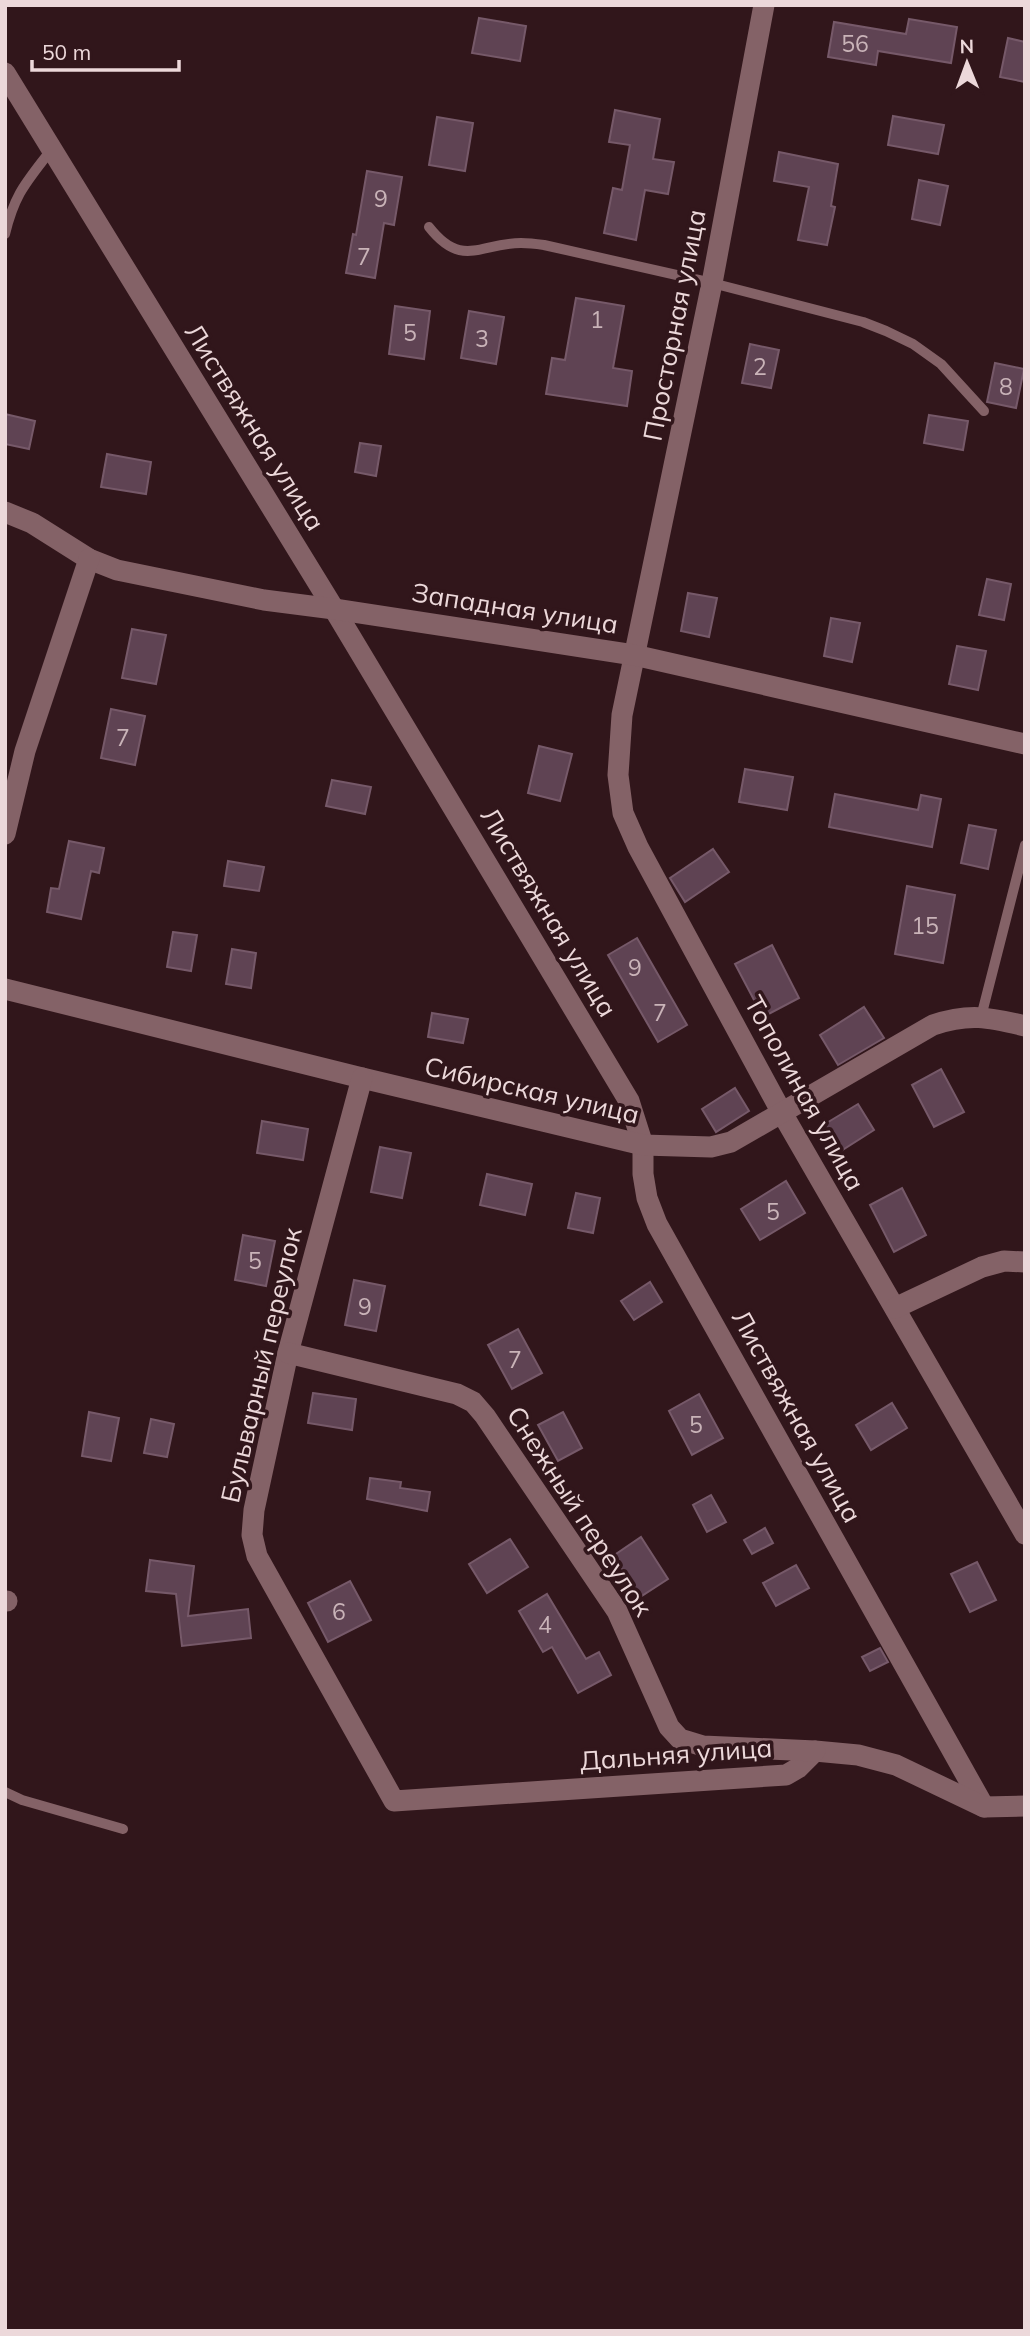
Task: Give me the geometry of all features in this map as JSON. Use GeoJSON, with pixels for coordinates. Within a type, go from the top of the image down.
{"type":"FeatureCollection","features":[{"type":"Feature","properties":{"kind":"street","name":"Просторная улица"},"geometry":{"type":"LineString","coordinates":[[634,655],[712,283],[764,5]]}},
{"type":"Feature","properties":{"kind":"street","name":"Листвяжная улица"},"geometry":{"type":"LineString","coordinates":[[5,73],[334,609],[629,1101],[643,1145],[643,1174],[647,1198],[656,1224],[984,1807]]}},
{"type":"Feature","properties":{"kind":"street","name":"Западная улица"},"geometry":{"type":"LineString","coordinates":[[5,512],[32,523],[89,559],[117,570],[238,595],[634,655],[1025,744]]}},
{"type":"Feature","properties":{"kind":"street"},"geometry":{"type":"LineString","coordinates":[[5,834],[15,749],[89,559]]}},
{"type":"Feature","properties":{"kind":"street","name":"Тополиная улица"},"geometry":{"type":"LineString","coordinates":[[634,655],[622,715],[618,775],[623,813],[638,847],[782,1113],[1025,1534]]}},
{"type":"Feature","properties":{"kind":"street","name":"Сибирская улица"},"geometry":{"type":"LineString","coordinates":[[5,989],[643,1145],[711,1147],[731,1142],[933,1025],[955,1018],[981,1017],[1025,1026]]}},
{"type":"Feature","properties":{"kind":"street","name":"Бульварный переулок"},"geometry":{"type":"LineString","coordinates":[[362,1078],[288,1353],[254,1510],[252,1535],[257,1556],[394,1801]]}},
{"type":"Feature","properties":{"kind":"street"},"geometry":{"type":"LineString","coordinates":[[895,1308],[982,1267],[1004,1261],[1025,1262]]}},
{"type":"Feature","properties":{"kind":"street","name":"Снежный переулок"},"geometry":{"type":"LineString","coordinates":[[288,1353],[457,1394],[473,1402],[617,1611],[669,1727],[680,1739],[703,1746],[815,1751]]}},
{"type":"Feature","properties":{"kind":"street"},"geometry":{"type":"LineString","coordinates":[[815,1751],[858,1755],[896,1765],[984,1807],[1025,1806]]}},
{"type":"Feature","properties":{"kind":"street","name":"Дальняя улица"},"geometry":{"type":"LineString","coordinates":[[394,1801],[786,1775],[798,1769],[815,1751]]}},
{"type":"Feature","properties":{"kind":"lane"},"geometry":{"type":"LineString","coordinates":[[5,234],[12,206],[20,190],[51,150]]}},
{"type":"Feature","properties":{"kind":"lane"},"geometry":{"type":"LineString","coordinates":[[429,227],[442,244],[461,251],[520,243],[544,245],[712,283],[863,322],[913,344],[941,364],[984,411]]}},
{"type":"Feature","properties":{"kind":"lane"},"geometry":{"type":"LineString","coordinates":[[981,1017],[1025,845]]}},
{"type":"Feature","properties":{"kind":"lane"},"geometry":{"type":"LineString","coordinates":[[5,1792],[22,1800],[123,1829]]}},
{"type":"Feature","properties":{"kind":"building"},"geometry":{"type":"Polygon","coordinates":[[[479,18],[526,26],[520,61],[472,53],[479,18]]]}},
{"type":"Feature","properties":{"kind":"building"},"geometry":{"type":"Polygon","coordinates":[[[909,19],[957,27],[951,63],[878,51],[876,65],[828,57],[834,22],[906,34],[909,19]]]}},
{"type":"Feature","properties":{"kind":"building"},"geometry":{"type":"Polygon","coordinates":[[[1008,38],[1025,42],[1025,82],[1000,77],[1008,38]]]}},
{"type":"Feature","properties":{"kind":"building"},"geometry":{"type":"Polygon","coordinates":[[[615,110],[660,119],[653,159],[674,162],[668,194],[645,190],[636,240],[604,233],[613,188],[622,190],[630,145],[609,142],[615,110]]]}},
{"type":"Feature","properties":{"kind":"building"},"geometry":{"type":"Polygon","coordinates":[[[893,116],[944,125],[938,154],[888,145],[893,116]]]}},
{"type":"Feature","properties":{"kind":"building"},"geometry":{"type":"Polygon","coordinates":[[[437,117],[473,123],[465,171],[429,165],[437,117]]]}},
{"type":"Feature","properties":{"kind":"building"},"geometry":{"type":"Polygon","coordinates":[[[779,152],[838,164],[831,206],[835,207],[827,245],[798,240],[809,187],[774,181],[779,152]]]}},
{"type":"Feature","properties":{"kind":"building"},"geometry":{"type":"Polygon","coordinates":[[[367,171],[402,177],[394,225],[384,223],[375,278],[346,273],[353,234],[356,235],[367,171]]]}},
{"type":"Feature","properties":{"kind":"building"},"geometry":{"type":"Polygon","coordinates":[[[919,180],[948,186],[940,225],[912,219],[919,180]]]}},
{"type":"Feature","properties":{"kind":"building"},"geometry":{"type":"Polygon","coordinates":[[[576,298],[624,306],[613,368],[632,371],[627,406],[546,394],[552,358],[565,360],[576,298]]]}},
{"type":"Feature","properties":{"kind":"building"},"geometry":{"type":"Polygon","coordinates":[[[395,306],[430,311],[424,359],[389,354],[395,306]]]}},
{"type":"Feature","properties":{"kind":"building"},"geometry":{"type":"Polygon","coordinates":[[[469,311],[504,317],[496,364],[461,358],[469,311]]]}},
{"type":"Feature","properties":{"kind":"building"},"geometry":{"type":"Polygon","coordinates":[[[750,344],[779,350],[771,388],[742,383],[750,344]]]}},
{"type":"Feature","properties":{"kind":"building"},"geometry":{"type":"Polygon","coordinates":[[[995,363],[1024,369],[1016,408],[987,402],[995,363]]]}},
{"type":"Feature","properties":{"kind":"building"},"geometry":{"type":"Polygon","coordinates":[[[5,414],[35,421],[29,449],[5,444],[5,414]]]}},
{"type":"Feature","properties":{"kind":"building"},"geometry":{"type":"Polygon","coordinates":[[[929,415],[968,421],[963,450],[924,443],[929,415]]]}},
{"type":"Feature","properties":{"kind":"building"},"geometry":{"type":"Polygon","coordinates":[[[360,443],[381,446],[376,476],[355,472],[360,443]]]}},
{"type":"Feature","properties":{"kind":"building"},"geometry":{"type":"Polygon","coordinates":[[[107,454],[151,462],[146,494],[101,487],[107,454]]]}},
{"type":"Feature","properties":{"kind":"building"},"geometry":{"type":"Polygon","coordinates":[[[987,579],[1011,584],[1004,620],[979,615],[987,579]]]}},
{"type":"Feature","properties":{"kind":"building"},"geometry":{"type":"Polygon","coordinates":[[[688,593],[717,598],[709,637],[681,631],[688,593]]]}},
{"type":"Feature","properties":{"kind":"building"},"geometry":{"type":"Polygon","coordinates":[[[831,618],[860,623],[852,662],[824,656],[831,618]]]}},
{"type":"Feature","properties":{"kind":"building"},"geometry":{"type":"Polygon","coordinates":[[[132,629],[166,635],[156,684],[122,678],[132,629]]]}},
{"type":"Feature","properties":{"kind":"building"},"geometry":{"type":"Polygon","coordinates":[[[957,646],[986,651],[978,690],[949,684],[957,646]]]}},
{"type":"Feature","properties":{"kind":"building"},"geometry":{"type":"Polygon","coordinates":[[[111,709],[145,716],[135,765],[101,758],[111,709]]]}},
{"type":"Feature","properties":{"kind":"building"},"geometry":{"type":"Polygon","coordinates":[[[539,746],[572,754],[560,801],[528,793],[539,746]]]}},
{"type":"Feature","properties":{"kind":"building"},"geometry":{"type":"Polygon","coordinates":[[[745,769],[793,777],[787,810],[739,802],[745,769]]]}},
{"type":"Feature","properties":{"kind":"building"},"geometry":{"type":"Polygon","coordinates":[[[332,780],[371,787],[365,814],[326,806],[332,780]]]}},
{"type":"Feature","properties":{"kind":"building"},"geometry":{"type":"Polygon","coordinates":[[[835,794],[918,810],[921,795],[941,799],[932,847],[829,827],[835,794]]]}},
{"type":"Feature","properties":{"kind":"building"},"geometry":{"type":"Polygon","coordinates":[[[969,825],[996,830],[988,869],[961,863],[969,825]]]}},
{"type":"Feature","properties":{"kind":"building"},"geometry":{"type":"Polygon","coordinates":[[[69,841],[104,848],[99,873],[91,871],[81,919],[47,912],[51,888],[59,889],[69,841]]]}},
{"type":"Feature","properties":{"kind":"building"},"geometry":{"type":"Polygon","coordinates":[[[713,849],[729,872],[685,902],[670,878],[713,849]]]}},
{"type":"Feature","properties":{"kind":"building"},"geometry":{"type":"Polygon","coordinates":[[[228,861],[264,867],[259,891],[224,886],[228,861]]]}},
{"type":"Feature","properties":{"kind":"building"},"geometry":{"type":"Polygon","coordinates":[[[907,886],[955,895],[943,963],[895,954],[907,886]]]}},
{"type":"Feature","properties":{"kind":"building"},"geometry":{"type":"Polygon","coordinates":[[[173,932],[197,935],[191,971],[167,967],[173,932]]]}},
{"type":"Feature","properties":{"kind":"building"},"geometry":{"type":"Polygon","coordinates":[[[637,938],[687,1025],[658,1042],[608,955],[637,938]]]}},
{"type":"Feature","properties":{"kind":"building"},"geometry":{"type":"Polygon","coordinates":[[[772,945],[799,998],[763,1017],[735,964],[772,945]]]}},
{"type":"Feature","properties":{"kind":"building"},"geometry":{"type":"Polygon","coordinates":[[[232,949],[256,953],[251,988],[226,984],[232,949]]]}},
{"type":"Feature","properties":{"kind":"building"},"geometry":{"type":"Polygon","coordinates":[[[864,1007],[884,1038],[838,1065],[820,1035],[864,1007]]]}},
{"type":"Feature","properties":{"kind":"building"},"geometry":{"type":"Polygon","coordinates":[[[432,1013],[468,1019],[463,1043],[428,1037],[432,1013]]]}},
{"type":"Feature","properties":{"kind":"building"},"geometry":{"type":"Polygon","coordinates":[[[941,1069],[964,1112],[934,1127],[912,1085],[941,1069]]]}},
{"type":"Feature","properties":{"kind":"building"},"geometry":{"type":"Polygon","coordinates":[[[735,1088],[749,1111],[716,1132],[702,1109],[735,1088]]]}},
{"type":"Feature","properties":{"kind":"building"},"geometry":{"type":"Polygon","coordinates":[[[858,1104],[874,1130],[836,1154],[820,1127],[858,1104]]]}},
{"type":"Feature","properties":{"kind":"building"},"geometry":{"type":"Polygon","coordinates":[[[262,1121],[308,1129],[303,1160],[257,1153],[262,1121]]]}},
{"type":"Feature","properties":{"kind":"building"},"geometry":{"type":"Polygon","coordinates":[[[380,1147],[411,1153],[402,1198],[371,1192],[380,1147]]]}},
{"type":"Feature","properties":{"kind":"building"},"geometry":{"type":"Polygon","coordinates":[[[487,1174],[532,1184],[525,1215],[480,1205],[487,1174]]]}},
{"type":"Feature","properties":{"kind":"building"},"geometry":{"type":"Polygon","coordinates":[[[786,1181],[805,1213],[760,1240],[741,1209],[786,1181]]]}},
{"type":"Feature","properties":{"kind":"building"},"geometry":{"type":"Polygon","coordinates":[[[902,1188],[926,1235],[894,1252],[870,1205],[902,1188]]]}},
{"type":"Feature","properties":{"kind":"building"},"geometry":{"type":"Polygon","coordinates":[[[576,1193],[600,1198],[593,1233],[568,1228],[576,1193]]]}},
{"type":"Feature","properties":{"kind":"building"},"geometry":{"type":"Polygon","coordinates":[[[243,1235],[275,1241],[266,1286],[235,1280],[243,1235]]]}},
{"type":"Feature","properties":{"kind":"building"},"geometry":{"type":"Polygon","coordinates":[[[354,1280],[385,1286],[376,1331],[345,1325],[354,1280]]]}},
{"type":"Feature","properties":{"kind":"building"},"geometry":{"type":"Polygon","coordinates":[[[650,1282],[662,1302],[634,1320],[621,1301],[650,1282]]]}},
{"type":"Feature","properties":{"kind":"building"},"geometry":{"type":"Polygon","coordinates":[[[518,1329],[542,1373],[512,1389],[488,1345],[518,1329]]]}},
{"type":"Feature","properties":{"kind":"building"},"geometry":{"type":"Polygon","coordinates":[[[313,1393],[356,1399],[352,1430],[308,1423],[313,1393]]]}},
{"type":"Feature","properties":{"kind":"building"},"geometry":{"type":"Polygon","coordinates":[[[699,1394],[723,1438],[692,1455],[669,1411],[699,1394]]]}},
{"type":"Feature","properties":{"kind":"building"},"geometry":{"type":"Polygon","coordinates":[[[892,1403],[907,1428],[871,1450],[856,1425],[892,1403]]]}},
{"type":"Feature","properties":{"kind":"building"},"geometry":{"type":"Polygon","coordinates":[[[89,1412],[119,1418],[111,1461],[82,1456],[89,1412]]]}},
{"type":"Feature","properties":{"kind":"building"},"geometry":{"type":"Polygon","coordinates":[[[563,1412],[582,1448],[558,1461],[538,1425],[563,1412]]]}},
{"type":"Feature","properties":{"kind":"building"},"geometry":{"type":"Polygon","coordinates":[[[151,1419],[174,1424],[167,1457],[144,1453],[151,1419]]]}},
{"type":"Feature","properties":{"kind":"building"},"geometry":{"type":"Polygon","coordinates":[[[370,1478],[401,1482],[400,1488],[430,1492],[427,1511],[367,1499],[370,1478]]]}},
{"type":"Feature","properties":{"kind":"building"},"geometry":{"type":"Polygon","coordinates":[[[711,1495],[726,1522],[707,1532],[693,1505],[711,1495]]]}},
{"type":"Feature","properties":{"kind":"building"},"geometry":{"type":"Polygon","coordinates":[[[765,1528],[773,1543],[752,1554],[744,1540],[765,1528]]]}},
{"type":"Feature","properties":{"kind":"building"},"geometry":{"type":"Polygon","coordinates":[[[641,1537],[668,1579],[640,1597],[613,1556],[641,1537]]]}},
{"type":"Feature","properties":{"kind":"building"},"geometry":{"type":"Polygon","coordinates":[[[510,1539],[528,1567],[487,1593],[469,1564],[510,1539]]]}},
{"type":"Feature","properties":{"kind":"building"},"geometry":{"type":"Polygon","coordinates":[[[150,1560],[194,1566],[188,1616],[248,1609],[251,1638],[182,1646],[176,1594],[146,1591],[150,1560]]]}},
{"type":"Feature","properties":{"kind":"building"},"geometry":{"type":"Polygon","coordinates":[[[977,1562],[996,1600],[970,1612],[951,1574],[977,1562]]]}},
{"type":"Feature","properties":{"kind":"building"},"geometry":{"type":"Polygon","coordinates":[[[796,1565],[809,1588],[776,1606],[763,1583],[796,1565]]]}},
{"type":"Feature","properties":{"kind":"building"},"geometry":{"type":"Polygon","coordinates":[[[350,1581],[371,1620],[328,1642],[308,1603],[350,1581]]]}},
{"type":"Feature","properties":{"kind":"building"},"geometry":{"type":"Polygon","coordinates":[[[547,1594],[586,1659],[599,1652],[611,1675],[578,1693],[552,1647],[543,1652],[519,1611],[547,1594]]]}},
{"type":"Feature","properties":{"kind":"building"},"geometry":{"type":"Polygon","coordinates":[[[880,1648],[888,1662],[870,1671],[862,1657],[880,1648]]]}}]}
